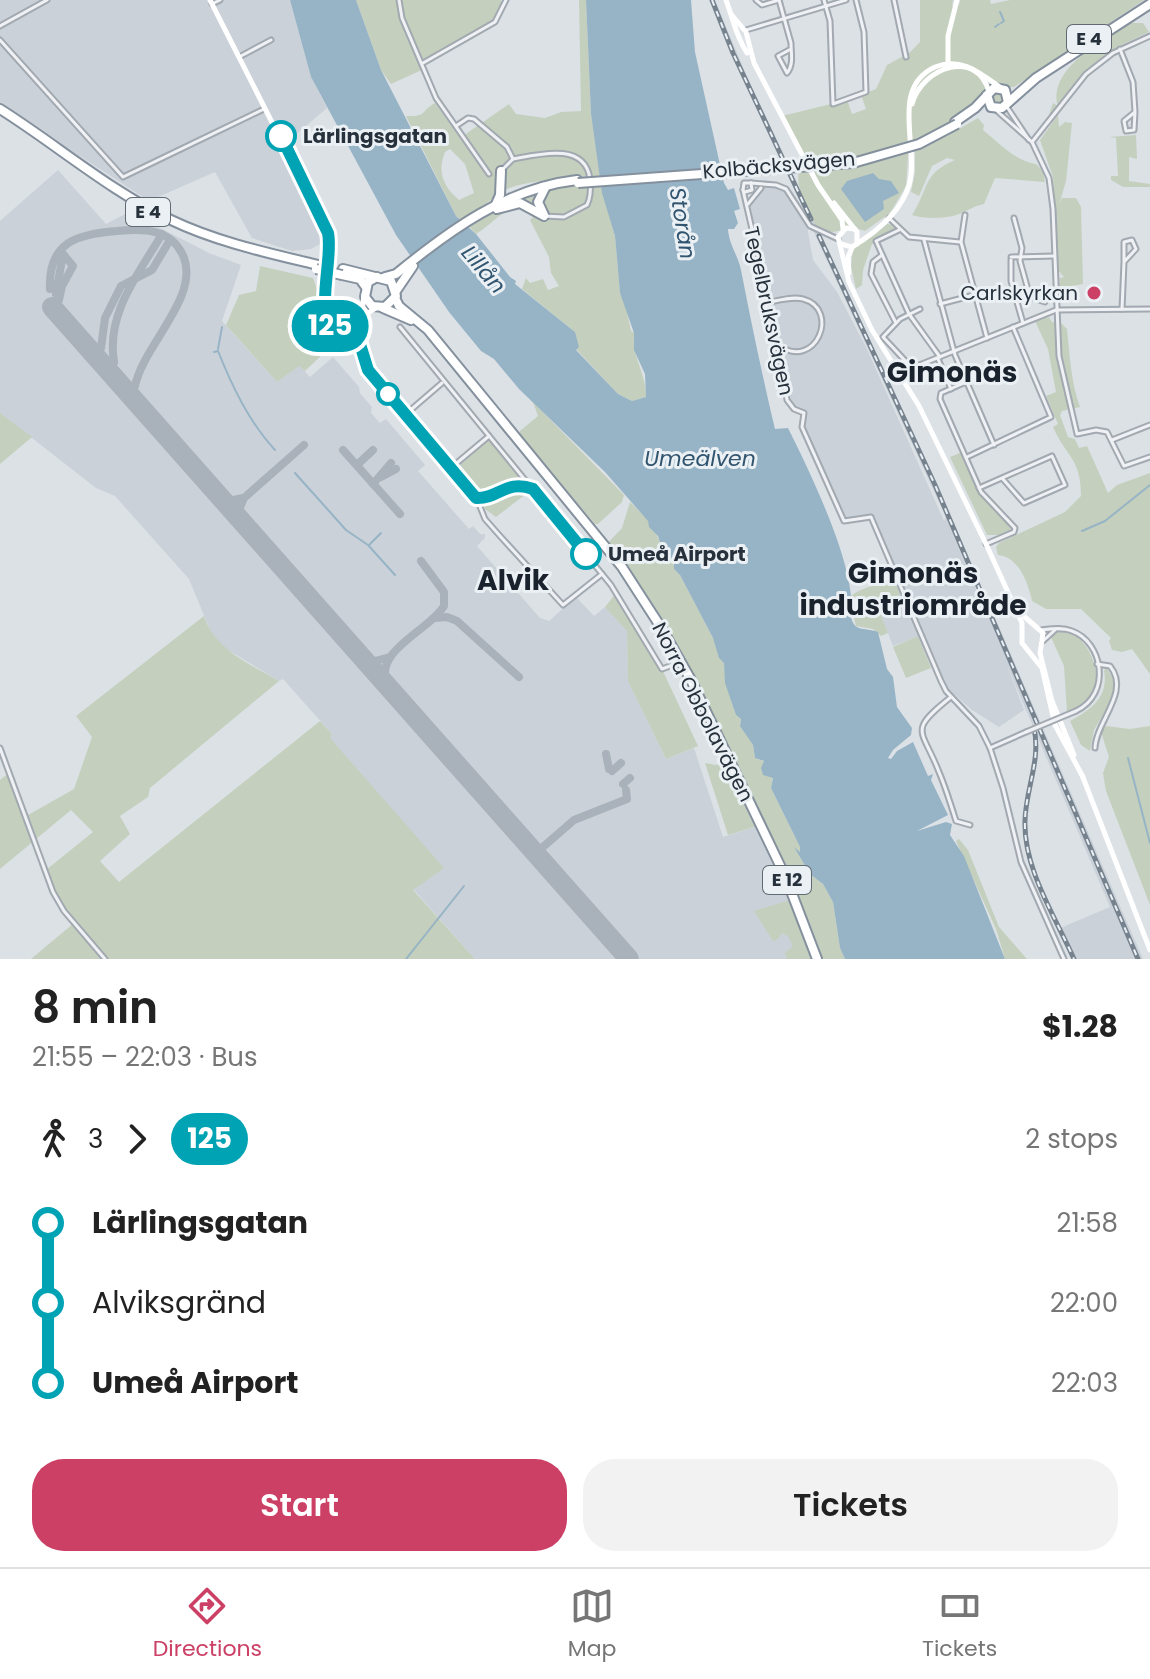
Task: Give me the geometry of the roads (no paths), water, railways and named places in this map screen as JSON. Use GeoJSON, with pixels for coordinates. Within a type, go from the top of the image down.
{"type":"FeatureCollection","features":[{"type":"Feature","properties":{"kind":"highway","name":"E 4"},"geometry":{"type":"LineString","coordinates":[[988,93],[994,88],[1016,88],[1150,2]]}},
{"type":"Feature","properties":{"kind":"highway","name":"E 4"},"geometry":{"type":"LineString","coordinates":[[959,121],[984,107],[1007,103],[1036,78],[1150,2]]}},
{"type":"Feature","properties":{"kind":"highway"},"geometry":{"type":"LineString","coordinates":[[1004,89],[1007,103]]}},
{"type":"Feature","properties":{"kind":"highway"},"geometry":{"type":"LineString","coordinates":[[988,93],[992,108]]}},
{"type":"Feature","properties":{"kind":"highway","name":"Kolbäcksvägen"},"geometry":{"type":"LineString","coordinates":[[381,277],[394,275],[408,267],[495,205],[522,192],[577,182],[846,161],[909,145],[959,121],[988,93]]}},
{"type":"Feature","properties":{"kind":"highway","name":"E 4"},"geometry":{"type":"LineString","coordinates":[[0,112],[168,219],[225,241],[317,267],[381,277]]}},
{"type":"Feature","properties":{"kind":"highway"},"geometry":{"type":"LineString","coordinates":[[501,171],[505,187],[522,192]]}},
{"type":"Feature","properties":{"kind":"highway"},"geometry":{"type":"LineString","coordinates":[[495,205],[500,195],[501,171]]}},
{"type":"Feature","properties":{"kind":"highway","name":"Kolbäcksvägen"},"geometry":{"type":"LineString","coordinates":[[481,215],[508,201],[545,188],[577,182]]}},
{"type":"Feature","properties":{"kind":"highway"},"geometry":{"type":"LineString","coordinates":[[545,188],[538,202],[546,216]]}},
{"type":"Feature","properties":{"kind":"highway"},"geometry":{"type":"LineString","coordinates":[[481,215],[520,203],[546,216]]}},
{"type":"Feature","properties":{"kind":"highway","name":"Kolbäcksvägen"},"geometry":{"type":"LineString","coordinates":[[396,295],[408,267]]}},
{"type":"Feature","properties":{"kind":"highway","name":"E 4"},"geometry":{"type":"LineString","coordinates":[[342,272],[360,279],[368,302],[380,308],[396,295]]}},
{"type":"Feature","properties":{"kind":"highway","name":"E 4"},"geometry":{"type":"LineString","coordinates":[[365,290],[381,277]]}},
{"type":"Feature","properties":{"kind":"highway"},"geometry":{"type":"LineString","coordinates":[[381,277],[394,284],[396,295]]}},
{"type":"Feature","properties":{"kind":"highway","name":"Norra Obbolavägen"},"geometry":{"type":"LineString","coordinates":[[396,295],[397,304],[419,320],[622,567],[681,662],[791,888],[817,959]]}},
{"type":"Feature","properties":{"kind":"highway","name":"Norra Obbolavägen"},"geometry":{"type":"LineString","coordinates":[[380,308],[408,318],[433,338]]}},
{"type":"Feature","properties":{"kind":"main road"},"geometry":{"type":"LineString","coordinates":[[726,0],[738,41],[754,63],[817,181],[842,220],[840,242],[852,287],[872,330],[919,406],[986,544],[1015,609],[1023,631],[1021,640],[1042,668],[1052,717],[1083,777]]}},
{"type":"Feature","properties":{"kind":"main road"},"geometry":{"type":"LineString","coordinates":[[948,66],[948,36],[957,0]]}},
{"type":"Feature","properties":{"kind":"main road"},"geometry":{"type":"LineString","coordinates":[[211,2],[328,233],[331,246],[325,317],[341,338],[359,341]]}},
{"type":"Feature","properties":{"kind":"main road"},"geometry":{"type":"LineString","coordinates":[[731,14],[745,34],[754,63]]}},
{"type":"Feature","properties":{"kind":"main road"},"geometry":{"type":"LineString","coordinates":[[736,33],[745,34]]}},
{"type":"Feature","properties":{"kind":"main road"},"geometry":{"type":"LineString","coordinates":[[738,41],[745,34]]}},
{"type":"Feature","properties":{"kind":"main road"},"geometry":{"type":"LineString","coordinates":[[948,66],[973,72],[986,83],[988,93]]}},
{"type":"Feature","properties":{"kind":"main road"},"geometry":{"type":"LineString","coordinates":[[854,246],[889,218],[905,197],[911,179],[910,114],[921,83],[948,66],[971,67],[1004,89]]}},
{"type":"Feature","properties":{"kind":"main road"},"geometry":{"type":"LineString","coordinates":[[817,181],[856,231],[854,246],[848,257],[852,287]]}},
{"type":"Feature","properties":{"kind":"main road"},"geometry":{"type":"LineString","coordinates":[[841,231],[864,234],[876,229]]}},
{"type":"Feature","properties":{"kind":"main road"},"geometry":{"type":"LineString","coordinates":[[840,242],[854,246]]}},
{"type":"Feature","properties":{"kind":"main road"},"geometry":{"type":"LineString","coordinates":[[359,341],[365,290]]}},
{"type":"Feature","properties":{"kind":"main road"},"geometry":{"type":"LineString","coordinates":[[359,341],[368,313],[380,308]]}},
{"type":"Feature","properties":{"kind":"main road"},"geometry":{"type":"LineString","coordinates":[[1015,609],[1038,628],[1042,643],[1040,653],[1058,721],[1150,950]]}},
{"type":"Feature","properties":{"kind":"main road"},"geometry":{"type":"LineString","coordinates":[[1023,631],[1028,627],[1038,628]]}},
{"type":"Feature","properties":{"kind":"main road"},"geometry":{"type":"LineString","coordinates":[[1027,648],[1042,643]]}},
{"type":"Feature","properties":{"kind":"street"},"geometry":{"type":"LineString","coordinates":[[0,26],[47,0]]}},
{"type":"Feature","properties":{"kind":"street"},"geometry":{"type":"LineString","coordinates":[[211,2],[220,0]]}},
{"type":"Feature","properties":{"kind":"street"},"geometry":{"type":"LineString","coordinates":[[399,0],[402,18],[434,94],[489,174]]}},
{"type":"Feature","properties":{"kind":"street"},"geometry":{"type":"LineString","coordinates":[[422,63],[495,22],[506,0]]}},
{"type":"Feature","properties":{"kind":"street"},"geometry":{"type":"LineString","coordinates":[[756,0],[762,5],[779,0],[791,49],[792,66],[787,73],[778,56],[791,49]]}},
{"type":"Feature","properties":{"kind":"street"},"geometry":{"type":"LineString","coordinates":[[824,0],[830,21],[833,104],[866,92],[864,32],[856,0]]}},
{"type":"Feature","properties":{"kind":"street"},"geometry":{"type":"LineString","coordinates":[[745,34],[758,27],[846,0]]}},
{"type":"Feature","properties":{"kind":"street"},"geometry":{"type":"LineString","coordinates":[[894,0],[906,57]]}},
{"type":"Feature","properties":{"kind":"street"},"geometry":{"type":"LineString","coordinates":[[1031,141],[1086,74],[1120,49],[1150,36]]}},
{"type":"Feature","properties":{"kind":"street"},"geometry":{"type":"LineString","coordinates":[[0,40],[123,177],[267,108]]}},
{"type":"Feature","properties":{"kind":"street"},"geometry":{"type":"LineString","coordinates":[[241,56],[271,40]]}},
{"type":"Feature","properties":{"kind":"street"},"geometry":{"type":"LineString","coordinates":[[1120,49],[1134,85],[1135,112],[1134,130],[1126,131],[1124,121],[1135,112]]}},
{"type":"Feature","properties":{"kind":"street"},"geometry":{"type":"LineString","coordinates":[[1007,103],[1009,113],[1043,162],[1050,186],[1061,374],[1075,430],[1077,434],[1103,430],[1112,440],[1124,466],[1150,457]]}},
{"type":"Feature","properties":{"kind":"street"},"geometry":{"type":"LineString","coordinates":[[992,108],[1031,141]]}},
{"type":"Feature","properties":{"kind":"street"},"geometry":{"type":"LineString","coordinates":[[456,126],[468,118],[474,119],[507,147],[513,159]]}},
{"type":"Feature","properties":{"kind":"street"},"geometry":{"type":"LineString","coordinates":[[501,171],[513,159],[571,154],[586,164],[591,183],[587,205],[572,215],[546,216]]}},
{"type":"Feature","properties":{"kind":"street"},"geometry":{"type":"LineString","coordinates":[[766,186],[743,190],[744,183],[781,186],[794,197],[808,224],[840,242]]}},
{"type":"Feature","properties":{"kind":"street"},"geometry":{"type":"LineString","coordinates":[[749,202],[751,183]]}},
{"type":"Feature","properties":{"kind":"street","name":"Tegelbruksvägen"},"geometry":{"type":"LineString","coordinates":[[749,202],[761,188]]}},
{"type":"Feature","properties":{"kind":"street","name":"Tegelbruksvägen"},"geometry":{"type":"LineString","coordinates":[[743,190],[749,202],[771,335],[778,345],[787,400],[794,409],[804,413],[802,427],[842,519],[846,522],[871,517],[931,660],[951,697],[974,719],[990,748],[1021,862],[1064,959]]}},
{"type":"Feature","properties":{"kind":"street"},"geometry":{"type":"LineString","coordinates":[[965,215],[961,242],[987,338]]}},
{"type":"Feature","properties":{"kind":"street"},"geometry":{"type":"LineString","coordinates":[[889,218],[905,236],[961,242]]}},
{"type":"Feature","properties":{"kind":"street"},"geometry":{"type":"LineString","coordinates":[[1014,218],[1030,297],[1045,302]]}},
{"type":"Feature","properties":{"kind":"street"},"geometry":{"type":"LineString","coordinates":[[899,230],[877,239],[882,255],[909,314],[939,358],[951,389]]}},
{"type":"Feature","properties":{"kind":"street"},"geometry":{"type":"LineString","coordinates":[[824,234],[841,231]]}},
{"type":"Feature","properties":{"kind":"street"},"geometry":{"type":"LineString","coordinates":[[924,240],[954,352],[994,445]]}},
{"type":"Feature","properties":{"kind":"street"},"geometry":{"type":"LineString","coordinates":[[1122,309],[1124,242],[1132,240],[1136,248],[1124,262]]}},
{"type":"Feature","properties":{"kind":"street"},"geometry":{"type":"LineString","coordinates":[[882,255],[873,262],[871,274],[896,323]]}},
{"type":"Feature","properties":{"kind":"street"},"geometry":{"type":"LineString","coordinates":[[1023,323],[1011,281],[1011,258],[1054,256]]}},
{"type":"Feature","properties":{"kind":"street"},"geometry":{"type":"LineString","coordinates":[[940,304],[974,295]]}},
{"type":"Feature","properties":{"kind":"street"},"geometry":{"type":"LineString","coordinates":[[765,303],[803,299],[813,305],[821,316],[821,334],[812,346],[794,352],[778,345]]}},
{"type":"Feature","properties":{"kind":"street"},"geometry":{"type":"LineString","coordinates":[[920,309],[896,323],[883,338],[910,367],[1056,310],[1150,309]]}},
{"type":"Feature","properties":{"kind":"street"},"geometry":{"type":"LineString","coordinates":[[400,327],[602,574],[662,669],[681,662]]}},
{"type":"Feature","properties":{"kind":"street"},"geometry":{"type":"LineString","coordinates":[[966,457],[1051,417],[1013,327]]}},
{"type":"Feature","properties":{"kind":"street"},"geometry":{"type":"LineString","coordinates":[[359,341],[368,370],[452,467],[476,498],[485,519],[563,605],[602,574]]}},
{"type":"Feature","properties":{"kind":"street"},"geometry":{"type":"LineString","coordinates":[[406,414],[443,382]]}},
{"type":"Feature","properties":{"kind":"street"},"geometry":{"type":"LineString","coordinates":[[966,382],[941,393],[940,399],[984,497],[1011,522],[1014,532],[986,544]]}},
{"type":"Feature","properties":{"kind":"street"},"geometry":{"type":"LineString","coordinates":[[1112,440],[1150,425]]}},
{"type":"Feature","properties":{"kind":"street"},"geometry":{"type":"LineString","coordinates":[[452,467],[489,436]]}},
{"type":"Feature","properties":{"kind":"street"},"geometry":{"type":"LineString","coordinates":[[979,488],[1052,456],[1065,485],[1024,503],[1002,478]]}},
{"type":"Feature","properties":{"kind":"street"},"geometry":{"type":"LineString","coordinates":[[476,498],[486,498],[513,485],[533,489]]}},
{"type":"Feature","properties":{"kind":"street"},"geometry":{"type":"LineString","coordinates":[[990,748],[1076,711],[1091,703],[1098,692],[1101,680],[1097,664],[1084,638],[1071,630],[1038,628]]}},
{"type":"Feature","properties":{"kind":"street"},"geometry":{"type":"LineString","coordinates":[[1042,643],[1058,629]]}},
{"type":"Feature","properties":{"kind":"street"},"geometry":{"type":"LineString","coordinates":[[1095,748],[1097,731],[1114,700],[1118,684],[1117,675],[1110,666],[1097,664]]}},
{"type":"Feature","properties":{"kind":"street"},"geometry":{"type":"LineString","coordinates":[[951,697],[926,718],[922,738],[939,771],[956,821],[970,825]]}},
{"type":"Feature","properties":{"kind":"street"},"geometry":{"type":"LineString","coordinates":[[0,748],[53,892],[64,911],[105,959]]}},
{"type":"Feature","properties":{"kind":"water","name":"Umeälven"},"geometry":{"type":"Polygon","coordinates":[[[290,0],[356,0],[381,70],[456,216],[476,234],[516,281],[515,284],[575,332],[579,347],[576,350],[618,394],[632,401],[646,397],[645,374],[634,350],[634,333],[620,293],[615,236],[602,193],[591,114],[586,0],[691,0],[695,52],[724,183],[728,190],[734,188],[740,209],[734,211],[738,223],[734,229],[728,229],[741,270],[775,429],[788,428],[806,465],[842,556],[851,596],[846,600],[854,625],[878,632],[887,669],[893,677],[897,707],[912,728],[911,735],[888,758],[891,759],[897,751],[913,742],[928,776],[933,774],[931,780],[948,815],[917,831],[946,822],[952,824],[950,835],[964,856],[1005,959],[845,959],[840,948],[833,902],[823,884],[810,874],[794,847],[800,852],[771,788],[773,778],[763,775],[761,768],[764,761],[755,758],[753,745],[740,726],[741,719],[736,715],[725,683],[724,663],[680,575],[674,569],[674,561],[663,548],[665,542],[660,542],[648,521],[605,472],[519,389],[494,359],[481,351],[449,312],[396,235],[311,77],[290,0]]]}},
{"type":"Feature","properties":{"kind":"water"},"geometry":{"type":"Polygon","coordinates":[[[873,173],[879,179],[891,181],[899,193],[883,201],[884,209],[865,222],[841,189],[847,181],[873,173]]]}},
{"type":"Feature","properties":{"kind":"waterway"},"geometry":{"type":"LineString","coordinates":[[1000,12],[1004,21],[1001,23]]}},
{"type":"Feature","properties":{"kind":"waterway"},"geometry":{"type":"LineString","coordinates":[[995,27],[999,24]]}},
{"type":"Feature","properties":{"kind":"waterway"},"geometry":{"type":"LineString","coordinates":[[218,349],[222,327]]}},
{"type":"Feature","properties":{"kind":"waterway"},"geometry":{"type":"LineString","coordinates":[[214,352],[218,351],[242,403],[275,450]]}},
{"type":"Feature","properties":{"kind":"waterway"},"geometry":{"type":"LineString","coordinates":[[295,473],[346,530],[368,545],[395,575]]}},
{"type":"Feature","properties":{"kind":"waterway"},"geometry":{"type":"LineString","coordinates":[[1082,531],[1105,521],[1150,485]]}},
{"type":"Feature","properties":{"kind":"waterway"},"geometry":{"type":"LineString","coordinates":[[369,545],[381,533]]}},
{"type":"Feature","properties":{"kind":"waterway"},"geometry":{"type":"LineString","coordinates":[[1128,758],[1150,843]]}},
{"type":"Feature","properties":{"kind":"waterway"},"geometry":{"type":"LineString","coordinates":[[406,959],[464,886]]}},
{"type":"Feature","properties":{"kind":"railway"},"geometry":{"type":"LineString","coordinates":[[712,0],[733,53],[811,219]]}},
{"type":"Feature","properties":{"kind":"railway"},"geometry":{"type":"LineString","coordinates":[[819,236],[935,485],[1138,959]]}},
{"type":"Feature","properties":{"kind":"railway"},"geometry":{"type":"LineString","coordinates":[[1034,728],[1036,751],[1025,820],[1029,856],[1074,959]]}},
{"type":"Feature","properties":{"kind":"place","name":"Lärlingsgatan"},"geometry":{"type":"Point","coordinates":[281,136]}},
{"type":"Feature","properties":{"kind":"place","name":"Carlskyrkan"},"geometry":{"type":"Point","coordinates":[1094,293]}},
{"type":"Feature","properties":{"kind":"place","name":"Umeå Airport"},"geometry":{"type":"Point","coordinates":[586,554]}},
{"type":"Feature","properties":{"kind":"district","name":"Gimonäs"},"geometry":{"type":"Point","coordinates":[952,372]}},
{"type":"Feature","properties":{"kind":"district","name":"Alvik"},"geometry":{"type":"Point","coordinates":[513,580]}},
{"type":"Feature","properties":{"kind":"district","name":"Gimonäs industriområde"},"geometry":{"type":"Point","coordinates":[913,589]}},
{"type":"Feature","properties":{"kind":"water label","name":"Storån"},"geometry":{"type":"Point","coordinates":[683,223]}},
{"type":"Feature","properties":{"kind":"water label","name":"Lillån"},"geometry":{"type":"Point","coordinates":[484,269]}}]}
